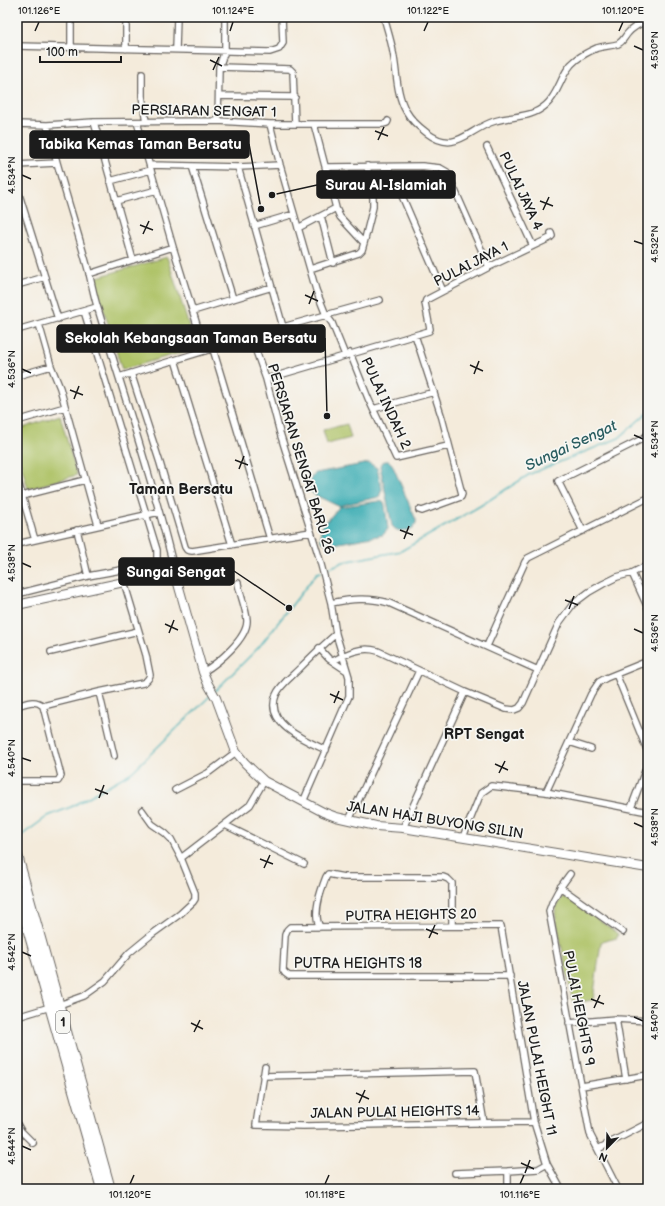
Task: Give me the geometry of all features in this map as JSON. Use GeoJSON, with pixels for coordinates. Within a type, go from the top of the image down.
{"type":"FeatureCollection","features":[{"type":"Feature","properties":{"kind":"highway","name":"1"},"geometry":{"type":"LineString","coordinates":[[17,856],[54,1006],[102,1189]]}},
{"type":"Feature","properties":{"kind":"highway","name":"1"},"geometry":{"type":"LineString","coordinates":[[17,890],[110,1189]]}},
{"type":"Feature","properties":{"kind":"street"},"geometry":{"type":"LineString","coordinates":[[71,17],[71,48]]}},
{"type":"Feature","properties":{"kind":"street"},"geometry":{"type":"LineString","coordinates":[[126,17],[126,49]]}},
{"type":"Feature","properties":{"kind":"street"},"geometry":{"type":"LineString","coordinates":[[176,50],[177,17]]}},
{"type":"Feature","properties":{"kind":"street"},"geometry":{"type":"LineString","coordinates":[[218,121],[219,67],[225,51],[225,17]]}},
{"type":"Feature","properties":{"kind":"street"},"geometry":{"type":"LineString","coordinates":[[17,46],[270,52],[279,49],[283,43],[282,17]]}},
{"type":"Feature","properties":{"kind":"street"},"geometry":{"type":"LineString","coordinates":[[384,17],[393,51],[403,105],[420,128],[432,137],[443,142],[454,142],[493,122],[528,115],[537,111],[545,106],[554,96],[568,69],[574,61],[597,48],[618,43],[623,40],[628,32],[634,27],[648,20]]}},
{"type":"Feature","properties":{"kind":"street"},"geometry":{"type":"LineString","coordinates":[[219,67],[290,70],[293,72],[295,124]]}},
{"type":"Feature","properties":{"kind":"street"},"geometry":{"type":"LineString","coordinates":[[142,74],[142,96],[146,122]]}},
{"type":"Feature","properties":{"kind":"street"},"geometry":{"type":"LineString","coordinates":[[218,96],[295,97]]}},
{"type":"Feature","properties":{"kind":"street","name":"PERSIARAN SENGAT 1"},"geometry":{"type":"LineString","coordinates":[[17,124],[47,125],[94,122],[218,121],[270,124],[384,124],[388,121]]}},
{"type":"Feature","properties":{"kind":"street"},"geometry":{"type":"LineString","coordinates":[[94,122],[133,260]]}},
{"type":"Feature","properties":{"kind":"street"},"geometry":{"type":"LineString","coordinates":[[137,122],[205,351]]}},
{"type":"Feature","properties":{"kind":"street","name":"PULAI INDAH 2"},"geometry":{"type":"LineString","coordinates":[[270,124],[280,165],[310,269],[326,315],[332,323],[396,458],[448,446]]}},
{"type":"Feature","properties":{"kind":"street"},"geometry":{"type":"LineString","coordinates":[[314,124],[336,208],[340,217],[364,243]]}},
{"type":"Feature","properties":{"kind":"street"},"geometry":{"type":"LineString","coordinates":[[17,605],[124,582],[175,573],[120,377],[97,307],[89,274],[56,163],[47,125]]}},
{"type":"Feature","properties":{"kind":"street","name":"PULAI JAYA 4"},"geometry":{"type":"LineString","coordinates":[[487,146],[533,246]]}},
{"type":"Feature","properties":{"kind":"street"},"geometry":{"type":"LineString","coordinates":[[17,165],[56,163]]}},
{"type":"Feature","properties":{"kind":"street"},"geometry":{"type":"LineString","coordinates":[[110,181],[150,168],[280,165]]}},
{"type":"Feature","properties":{"kind":"street"},"geometry":{"type":"LineString","coordinates":[[192,166],[233,298]]}},
{"type":"Feature","properties":{"kind":"street"},"geometry":{"type":"LineString","coordinates":[[310,269],[333,263],[359,253],[362,250],[373,207],[373,198],[367,166]]}},
{"type":"Feature","properties":{"kind":"street"},"geometry":{"type":"LineString","coordinates":[[326,167],[422,166],[440,168],[447,172],[489,267]]}},
{"type":"Feature","properties":{"kind":"street"},"geometry":{"type":"LineString","coordinates":[[238,167],[283,328]]}},
{"type":"Feature","properties":{"kind":"street"},"geometry":{"type":"LineString","coordinates":[[421,175],[399,186],[399,189],[443,291]]}},
{"type":"Feature","properties":{"kind":"street"},"geometry":{"type":"LineString","coordinates":[[17,188],[58,318]]}},
{"type":"Feature","properties":{"kind":"street"},"geometry":{"type":"LineString","coordinates":[[116,201],[157,190]]}},
{"type":"Feature","properties":{"kind":"street"},"geometry":{"type":"LineString","coordinates":[[298,228],[336,208]]}},
{"type":"Feature","properties":{"kind":"street"},"geometry":{"type":"LineString","coordinates":[[254,226],[294,214]]}},
{"type":"Feature","properties":{"kind":"street"},"geometry":{"type":"LineString","coordinates":[[321,216],[333,263]]}},
{"type":"Feature","properties":{"kind":"street","name":"PULAI JAYA 1"},"geometry":{"type":"LineString","coordinates":[[415,335],[430,331],[426,301],[489,267],[550,238],[552,236],[551,233]]}},
{"type":"Feature","properties":{"kind":"street"},"geometry":{"type":"LineString","coordinates":[[89,274],[173,247]]}},
{"type":"Feature","properties":{"kind":"street"},"geometry":{"type":"LineString","coordinates":[[17,285],[45,277]]}},
{"type":"Feature","properties":{"kind":"street"},"geometry":{"type":"LineString","coordinates":[[193,311],[272,287]]}},
{"type":"Feature","properties":{"kind":"street"},"geometry":{"type":"LineString","coordinates":[[120,377],[213,348],[380,300]]}},
{"type":"Feature","properties":{"kind":"street"},"geometry":{"type":"LineString","coordinates":[[17,330],[97,307]]}},
{"type":"Feature","properties":{"kind":"street"},"geometry":{"type":"LineString","coordinates":[[17,594],[88,576],[148,565],[157,560],[157,550],[145,515],[84,311]]}},
{"type":"Feature","properties":{"kind":"street"},"geometry":{"type":"LineString","coordinates":[[39,324],[51,366],[60,388],[98,525]]}},
{"type":"Feature","properties":{"kind":"street"},"geometry":{"type":"LineString","coordinates":[[266,379],[415,335],[434,392],[462,494],[458,498],[419,510]]}},
{"type":"Feature","properties":{"kind":"street","name":"PERSIARAN SENGAT BARU 26"},"geometry":{"type":"LineString","coordinates":[[251,337],[266,379],[280,433],[321,565],[331,603],[336,634],[344,656],[350,682],[349,696],[303,802]]}},
{"type":"Feature","properties":{"kind":"street"},"geometry":{"type":"LineString","coordinates":[[213,348],[270,539]]}},
{"type":"Feature","properties":{"kind":"street"},"geometry":{"type":"LineString","coordinates":[[175,360],[232,545]]}},
{"type":"Feature","properties":{"kind":"street"},"geometry":{"type":"LineString","coordinates":[[17,376],[51,366]]}},
{"type":"Feature","properties":{"kind":"street"},"geometry":{"type":"LineString","coordinates":[[131,373],[187,550],[192,551],[311,532]]}},
{"type":"Feature","properties":{"kind":"street"},"geometry":{"type":"LineString","coordinates":[[373,409],[434,392]]}},
{"type":"Feature","properties":{"kind":"street"},"geometry":{"type":"LineString","coordinates":[[17,421],[65,407]]}},
{"type":"Feature","properties":{"kind":"street"},"geometry":{"type":"LineString","coordinates":[[583,531],[558,481],[644,438],[648,434]]}},
{"type":"Feature","properties":{"kind":"street"},"geometry":{"type":"LineString","coordinates":[[17,478],[35,540]]}},
{"type":"Feature","properties":{"kind":"street"},"geometry":{"type":"LineString","coordinates":[[22,496],[86,480]]}},
{"type":"Feature","properties":{"kind":"street"},"geometry":{"type":"LineString","coordinates":[[487,646],[524,562],[528,558],[648,498]]}},
{"type":"Feature","properties":{"kind":"street"},"geometry":{"type":"LineString","coordinates":[[17,544],[159,512]]}},
{"type":"Feature","properties":{"kind":"street"},"geometry":{"type":"LineString","coordinates":[[77,530],[88,576]]}},
{"type":"Feature","properties":{"kind":"street"},"geometry":{"type":"LineString","coordinates":[[333,661],[359,649],[373,649],[465,692],[511,710],[519,708],[523,703],[559,623],[573,604],[603,584],[648,565]]}},
{"type":"Feature","properties":{"kind":"street","name":"JALAN HAJI BUYONG SILIN"},"geometry":{"type":"LineString","coordinates":[[175,573],[203,672],[216,698],[236,752],[264,781],[323,812],[349,820],[376,826],[403,828],[463,837],[648,868]]}},
{"type":"Feature","properties":{"kind":"street"},"geometry":{"type":"LineString","coordinates":[[632,573],[648,608]]}},
{"type":"Feature","properties":{"kind":"street"},"geometry":{"type":"LineString","coordinates":[[43,706],[143,683],[148,681],[150,678],[146,655],[124,582]]}},
{"type":"Feature","properties":{"kind":"street"},"geometry":{"type":"LineString","coordinates":[[203,672],[213,666],[227,653],[246,628],[247,619],[238,583]]}},
{"type":"Feature","properties":{"kind":"street"},"geometry":{"type":"LineString","coordinates":[[331,603],[352,599],[378,599],[487,646],[538,670]]}},
{"type":"Feature","properties":{"kind":"street"},"geometry":{"type":"LineString","coordinates":[[51,652],[138,631]]}},
{"type":"Feature","properties":{"kind":"street"},"geometry":{"type":"LineString","coordinates":[[326,750],[310,743],[288,730],[281,723],[274,707],[276,694],[280,688],[319,648],[336,634]]}},
{"type":"Feature","properties":{"kind":"street"},"geometry":{"type":"LineString","coordinates":[[319,648],[326,656],[347,671]]}},
{"type":"Feature","properties":{"kind":"street"},"geometry":{"type":"LineString","coordinates":[[546,792],[594,688],[599,682],[648,661]]}},
{"type":"Feature","properties":{"kind":"street"},"geometry":{"type":"LineString","coordinates":[[349,820],[420,671]]}},
{"type":"Feature","properties":{"kind":"street"},"geometry":{"type":"LineString","coordinates":[[616,674],[648,752]]}},
{"type":"Feature","properties":{"kind":"street"},"geometry":{"type":"LineString","coordinates":[[99,692],[114,756]]}},
{"type":"Feature","properties":{"kind":"street"},"geometry":{"type":"LineString","coordinates":[[403,828],[465,692]]}},
{"type":"Feature","properties":{"kind":"street"},"geometry":{"type":"LineString","coordinates":[[17,706],[34,702],[40,703],[43,706],[61,776],[58,781],[17,781]]}},
{"type":"Feature","properties":{"kind":"street"},"geometry":{"type":"LineString","coordinates":[[569,742],[591,749]]}},
{"type":"Feature","properties":{"kind":"street"},"geometry":{"type":"LineString","coordinates":[[175,790],[208,773],[236,752]]}},
{"type":"Feature","properties":{"kind":"street"},"geometry":{"type":"LineString","coordinates":[[631,808],[648,763]]}},
{"type":"Feature","properties":{"kind":"street"},"geometry":{"type":"LineString","coordinates":[[181,858],[250,805],[264,781]]}},
{"type":"Feature","properties":{"kind":"street"},"geometry":{"type":"LineString","coordinates":[[463,837],[481,793],[487,788],[496,786],[546,792],[648,812]]}},
{"type":"Feature","properties":{"kind":"street"},"geometry":{"type":"LineString","coordinates":[[17,1017],[84,996],[105,981],[129,953],[180,914],[195,899],[195,893],[181,858],[170,839],[165,833],[152,824],[142,810]]}},
{"type":"Feature","properties":{"kind":"street"},"geometry":{"type":"LineString","coordinates":[[225,825],[304,864]]}},
{"type":"Feature","properties":{"kind":"street"},"geometry":{"type":"LineString","coordinates":[[320,928],[317,921],[318,902],[328,874],[344,877],[443,877],[448,879],[452,883],[452,926]]}},
{"type":"Feature","properties":{"kind":"street","name":"PULAI HEIGHTS 9"},"geometry":{"type":"LineString","coordinates":[[570,874],[560,887],[549,911],[590,1134],[618,1189]]}},
{"type":"Feature","properties":{"kind":"street"},"geometry":{"type":"LineString","coordinates":[[560,887],[623,932]]}},
{"type":"Feature","properties":{"kind":"street","name":"PUTRA HEIGHTS 20"},"geometry":{"type":"LineString","coordinates":[[320,928],[501,926]]}},
{"type":"Feature","properties":{"kind":"street","name":"JALAN PULAI HEIGHT 11"},"geometry":{"type":"LineString","coordinates":[[501,926],[534,1122],[547,1164],[561,1189]]}},
{"type":"Feature","properties":{"kind":"street","name":"PUTRA HEIGHTS 18"},"geometry":{"type":"LineString","coordinates":[[320,928],[290,927],[287,930],[285,935],[283,970],[289,976],[510,976]]}},
{"type":"Feature","properties":{"kind":"street"},"geometry":{"type":"LineString","coordinates":[[616,1019],[626,1079]]}},
{"type":"Feature","properties":{"kind":"street"},"geometry":{"type":"LineString","coordinates":[[569,1023],[616,1019],[648,1021]]}},
{"type":"Feature","properties":{"kind":"street"},"geometry":{"type":"LineString","coordinates":[[265,1067],[263,1076],[475,1071],[484,1123]]}},
{"type":"Feature","properties":{"kind":"street"},"geometry":{"type":"LineString","coordinates":[[582,1086],[648,1075]]}},
{"type":"Feature","properties":{"kind":"street","name":"JALAN PULAI HEIGHTS 14"},"geometry":{"type":"LineString","coordinates":[[263,1076],[256,1125],[303,1126],[534,1122]]}},
{"type":"Feature","properties":{"kind":"street"},"geometry":{"type":"LineString","coordinates":[[598,1149],[648,1123]]}},
{"type":"Feature","properties":{"kind":"street"},"geometry":{"type":"LineString","coordinates":[[17,1124],[21,1132],[33,1143]]}},
{"type":"Feature","properties":{"kind":"street"},"geometry":{"type":"LineString","coordinates":[[455,1173],[538,1169],[547,1164]]}},
{"type":"Feature","properties":{"kind":"street"},"geometry":{"type":"LineString","coordinates":[[508,1171],[508,1189]]}},
{"type":"Feature","properties":{"kind":"green space"},"geometry":{"type":"Polygon","coordinates":[[[167,257],[196,348],[122,370],[94,278],[167,257]]]}},
{"type":"Feature","properties":{"kind":"green space"},"geometry":{"type":"Polygon","coordinates":[[[60,415],[77,475],[28,489],[17,450],[17,430],[60,415]]]}},
{"type":"Feature","properties":{"kind":"green space"},"geometry":{"type":"Polygon","coordinates":[[[347,424],[351,438],[327,444],[323,430],[347,424]]]}},
{"type":"Feature","properties":{"kind":"green space"},"geometry":{"type":"Polygon","coordinates":[[[562,897],[568,897],[618,934],[617,938],[601,942],[593,1000],[573,1003],[555,914],[556,906],[562,897]]]}},
{"type":"Feature","properties":{"kind":"water"},"geometry":{"type":"Polygon","coordinates":[[[389,461],[392,464],[416,520],[416,523],[412,529],[399,531],[392,526],[380,466],[381,463],[389,461]]]}},
{"type":"Feature","properties":{"kind":"water"},"geometry":{"type":"Polygon","coordinates":[[[369,463],[377,468],[382,489],[379,497],[338,506],[313,494],[311,491],[309,485],[310,480],[316,473],[369,463]]]}},
{"type":"Feature","properties":{"kind":"water"},"geometry":{"type":"Polygon","coordinates":[[[379,501],[383,502],[385,505],[388,529],[383,535],[328,545],[321,541],[321,528],[339,507],[379,501]]]}},
{"type":"Feature","properties":{"kind":"waterway","name":"Sungai Sengat"},"geometry":{"type":"LineString","coordinates":[[325,570],[343,562],[401,551],[480,506],[530,474],[619,438],[648,412]]}},
{"type":"Feature","properties":{"kind":"waterway","name":"Sungai Sengat"},"geometry":{"type":"LineString","coordinates":[[215,691],[259,647],[317,573],[321,572]]}},
{"type":"Feature","properties":{"kind":"waterway","name":"Sungai Sengat"},"geometry":{"type":"LineString","coordinates":[[22,835],[48,816],[71,807],[132,772],[211,695]]}},
{"type":"Feature","properties":{"kind":"place","name":"Surau Al-Islamiah"},"geometry":{"type":"Point","coordinates":[272,195]}},
{"type":"Feature","properties":{"kind":"place","name":"Tabika Kemas Taman Bersatu"},"geometry":{"type":"Point","coordinates":[261,209]}},
{"type":"Feature","properties":{"kind":"place","name":"Sekolah Kebangsaan Taman Bersatu"},"geometry":{"type":"Point","coordinates":[327,416]}},
{"type":"Feature","properties":{"kind":"place","name":"Sungai Sengat"},"geometry":{"type":"Point","coordinates":[289,608]}},
{"type":"Feature","properties":{"kind":"district","name":"Taman Bersatu"},"geometry":{"type":"Point","coordinates":[181,489]}},
{"type":"Feature","properties":{"kind":"district","name":"RPT Sengat"},"geometry":{"type":"Point","coordinates":[484,734]}}]}
